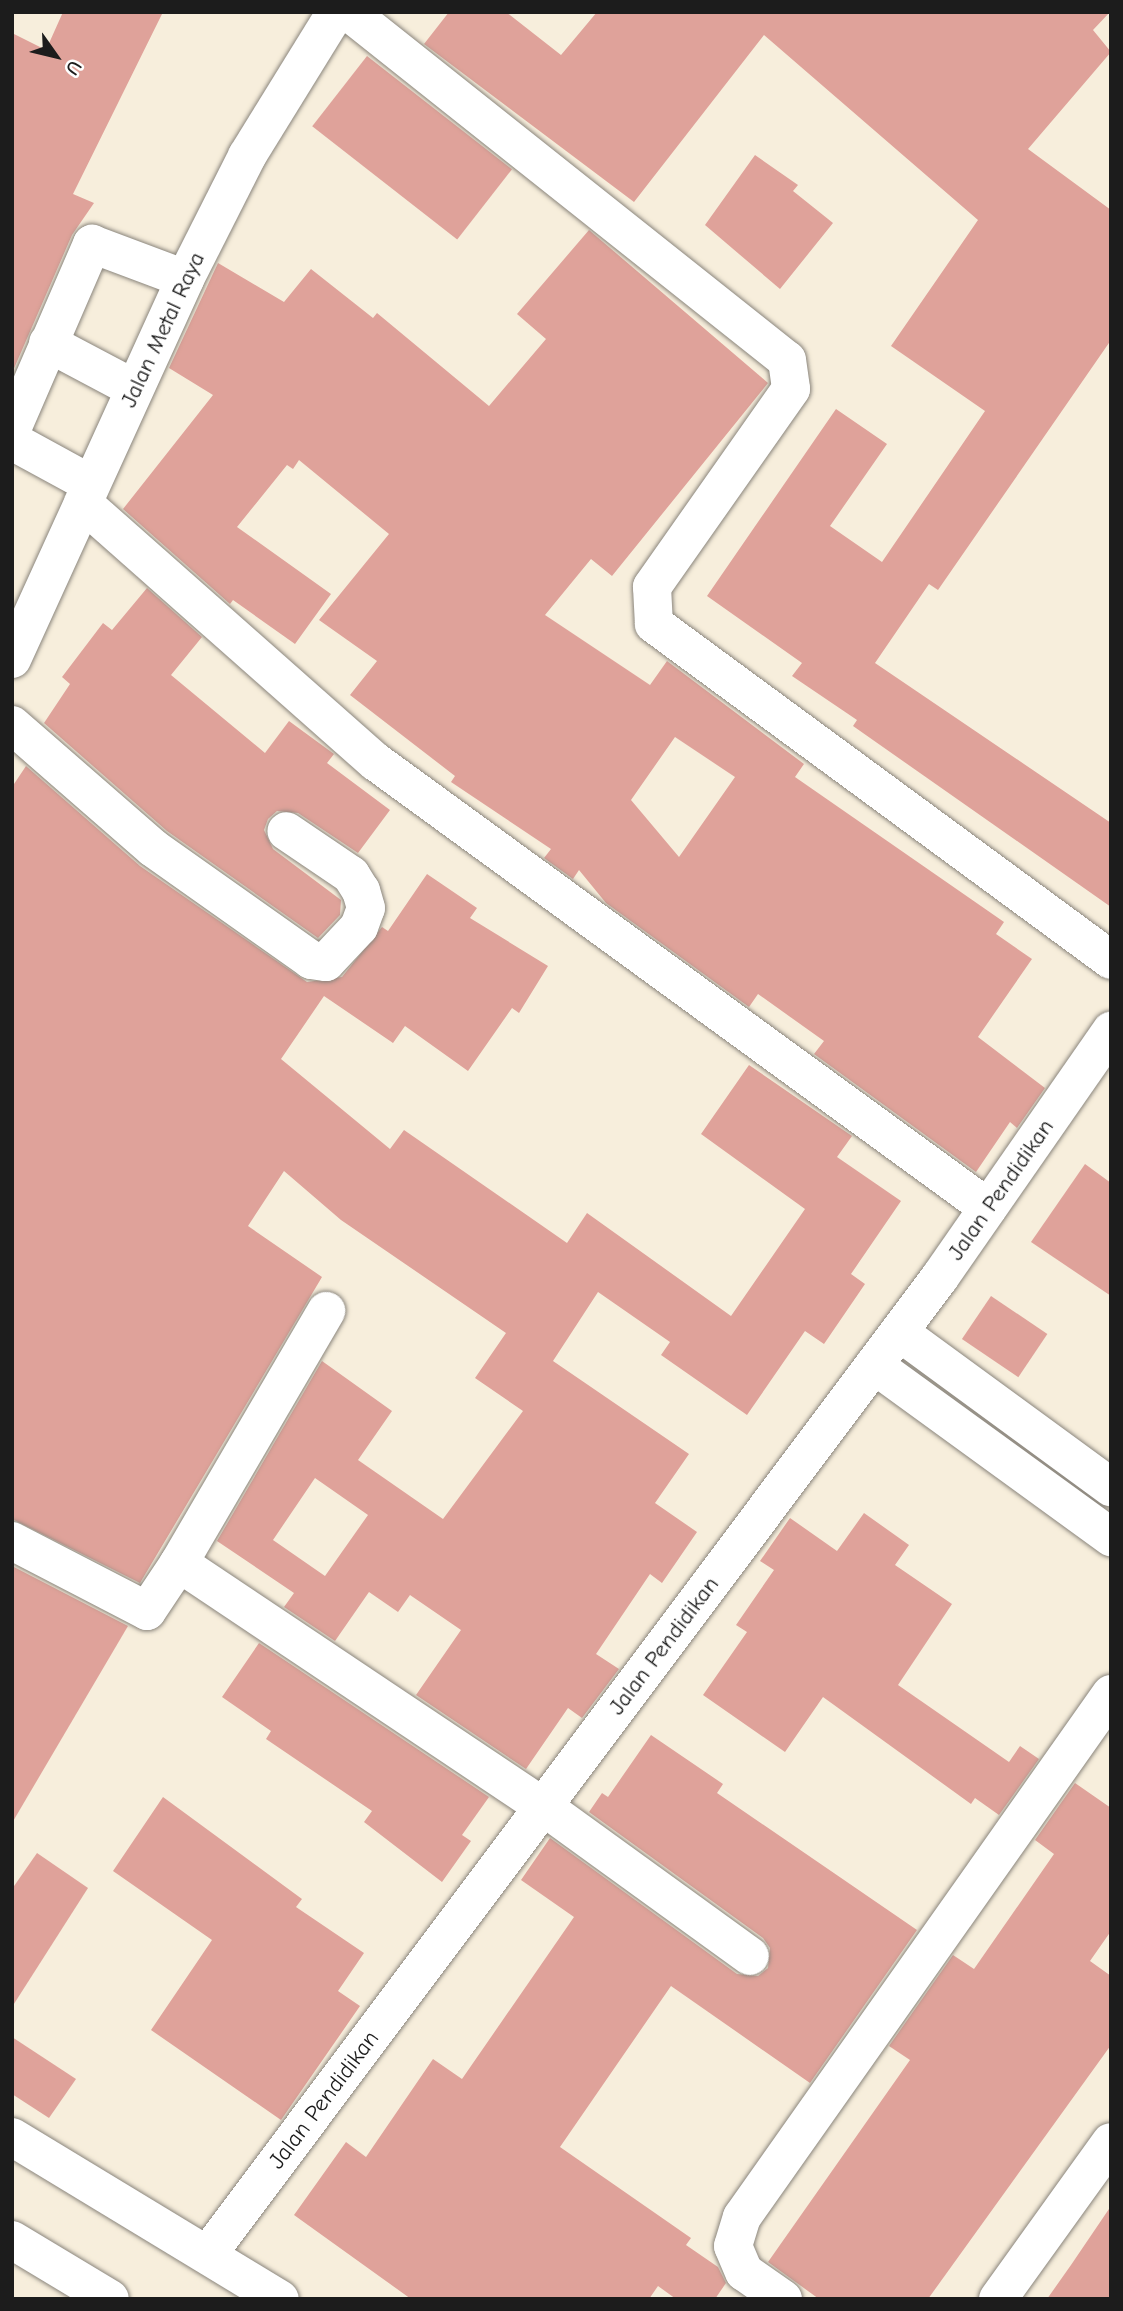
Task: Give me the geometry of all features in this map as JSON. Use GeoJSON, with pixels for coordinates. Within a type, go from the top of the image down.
{"type":"FeatureCollection","features":[{"type":"Feature","properties":{"kind":"street","name":"Jalan Metal Raya"},"geometry":{"type":"LineString","coordinates":[[12,659],[186,279],[247,156],[336,12]]}},
{"type":"Feature","properties":{"kind":"street"},"geometry":{"type":"LineString","coordinates":[[349,12],[787,360],[791,389],[652,587],[654,624],[1111,960]]}},
{"type":"Feature","properties":{"kind":"street"},"geometry":{"type":"LineString","coordinates":[[12,429],[92,244],[186,279]]}},
{"type":"Feature","properties":{"kind":"street"},"geometry":{"type":"LineString","coordinates":[[48,343],[135,389]]}},
{"type":"Feature","properties":{"kind":"street"},"geometry":{"type":"LineString","coordinates":[[12,441],[87,494],[376,762],[988,1208]]}},
{"type":"Feature","properties":{"kind":"street"},"geometry":{"type":"LineString","coordinates":[[12,725],[153,848],[311,960],[326,962],[359,927],[366,908],[361,891],[351,875],[286,831]]}},
{"type":"Feature","properties":{"kind":"street","name":"Jalan Pendidikan"},"geometry":{"type":"LineString","coordinates":[[208,2254],[899,1332],[1111,1031]]}},
{"type":"Feature","properties":{"kind":"street"},"geometry":{"type":"LineString","coordinates":[[12,1541],[147,1611],[179,1563],[326,1311]]}},
{"type":"Feature","properties":{"kind":"street"},"geometry":{"type":"LineString","coordinates":[[899,1332],[1111,1487]]}},
{"type":"Feature","properties":{"kind":"street"},"geometry":{"type":"LineString","coordinates":[[874,1365],[1111,1537]]}},
{"type":"Feature","properties":{"kind":"street"},"geometry":{"type":"LineString","coordinates":[[179,1563],[544,1807],[750,1956]]}},
{"type":"Feature","properties":{"kind":"street"},"geometry":{"type":"LineString","coordinates":[[783,2299],[744,2272],[733,2246],[741,2217],[1111,1694]]}},
{"type":"Feature","properties":{"kind":"street"},"geometry":{"type":"LineString","coordinates":[[12,2137],[280,2299]]}},
{"type":"Feature","properties":{"kind":"street"},"geometry":{"type":"LineString","coordinates":[[998,2299],[1111,2141]]}},
{"type":"Feature","properties":{"kind":"street"},"geometry":{"type":"LineString","coordinates":[[12,2240],[110,2299]]}},
{"type":"Feature","properties":{"kind":"building"},"geometry":{"type":"Polygon","coordinates":[[[63,12],[163,12],[73,194],[94,203],[72,235],[12,373],[12,33],[46,50],[63,12]]]}},
{"type":"Feature","properties":{"kind":"building"},"geometry":{"type":"Polygon","coordinates":[[[449,12],[506,12],[561,55],[597,12],[1110,12],[1093,30],[1111,52],[1028,149],[1111,210],[1111,340],[938,590],[929,584],[875,663],[1111,823],[1111,907],[853,726],[857,720],[792,676],[802,663],[707,596],[836,409],[887,444],[830,526],[882,562],[985,411],[891,346],[978,220],[764,35],[634,202],[424,44],[449,12]]]}},
{"type":"Feature","properties":{"kind":"building"},"geometry":{"type":"Polygon","coordinates":[[[367,56],[512,169],[457,239],[312,126],[367,56]]]}},
{"type":"Feature","properties":{"kind":"building"},"geometry":{"type":"Polygon","coordinates":[[[755,155],[798,185],[793,191],[833,223],[780,289],[705,225],[755,155]]]}},
{"type":"Feature","properties":{"kind":"building"},"geometry":{"type":"Polygon","coordinates":[[[589,230],[768,383],[612,576],[591,559],[545,615],[650,685],[667,661],[804,764],[795,777],[1004,922],[996,934],[1032,959],[978,1037],[1045,1088],[1017,1128],[1010,1122],[976,1172],[814,1054],[824,1041],[758,994],[749,1007],[606,903],[579,870],[573,879],[544,858],[551,849],[451,782],[455,776],[350,695],[377,661],[319,620],[389,534],[299,460],[293,469],[287,465],[237,527],[331,594],[295,644],[233,600],[230,604],[123,509],[213,395],[169,368],[218,263],[284,302],[311,269],[373,318],[377,313],[489,406],[546,339],[517,314],[589,230]],[[675,737],[631,800],[679,857],[735,777],[675,737]]]}},
{"type":"Feature","properties":{"kind":"building"},"geometry":{"type":"Polygon","coordinates":[[[147,588],[202,637],[171,675],[265,753],[289,721],[334,754],[327,763],[390,810],[358,853],[298,813],[277,811],[268,819],[264,830],[273,849],[341,900],[340,915],[318,938],[167,831],[44,723],[70,684],[62,677],[103,623],[112,630],[147,588]]]}},
{"type":"Feature","properties":{"kind":"building"},"geometry":{"type":"Polygon","coordinates":[[[26,766],[140,866],[307,982],[342,977],[382,927],[388,931],[427,874],[477,908],[470,918],[548,966],[519,1013],[512,1008],[468,1071],[405,1026],[393,1043],[324,996],[281,1059],[390,1149],[404,1130],[567,1243],[587,1213],[731,1316],[805,1209],[701,1134],[749,1065],[852,1136],[837,1157],[901,1201],[851,1274],[865,1284],[824,1344],[805,1331],[747,1415],[661,1355],[670,1342],[598,1292],[553,1361],[689,1454],[655,1503],[697,1532],[662,1583],[650,1574],[596,1654],[619,1669],[582,1718],[568,1708],[526,1769],[416,1695],[461,1630],[410,1595],[398,1612],[369,1592],[335,1641],[284,1607],[294,1593],[217,1541],[322,1361],[392,1411],[358,1460],[443,1519],[523,1411],[475,1378],[506,1333],[341,1220],[284,1171],[248,1226],[322,1277],[140,1583],[12,1519],[12,787],[26,766]],[[315,1478],[273,1540],[325,1576],[368,1515],[315,1478]]]}},
{"type":"Feature","properties":{"kind":"building"},"geometry":{"type":"Polygon","coordinates":[[[1085,1164],[1111,1183],[1111,1296],[1031,1242],[1085,1164]]]}},
{"type":"Feature","properties":{"kind":"building"},"geometry":{"type":"Polygon","coordinates":[[[991,1296],[1047,1334],[1018,1377],[962,1339],[991,1296]]]}},
{"type":"Feature","properties":{"kind":"building"},"geometry":{"type":"Polygon","coordinates":[[[864,1513],[909,1545],[895,1565],[952,1604],[898,1685],[1009,1762],[1020,1746],[1039,1759],[999,1815],[975,1798],[971,1804],[823,1697],[785,1752],[703,1695],[747,1632],[736,1625],[774,1570],[760,1561],[790,1518],[837,1551],[864,1513]]]}},
{"type":"Feature","properties":{"kind":"building"},"geometry":{"type":"Polygon","coordinates":[[[12,1566],[128,1626],[12,1823],[12,1566]]]}},
{"type":"Feature","properties":{"kind":"building"},"geometry":{"type":"Polygon","coordinates":[[[259,1643],[489,1797],[462,1835],[471,1841],[442,1882],[364,1822],[372,1811],[266,1739],[271,1731],[222,1697],[259,1643]]]}},
{"type":"Feature","properties":{"kind":"building"},"geometry":{"type":"Polygon","coordinates":[[[651,1735],[723,1784],[717,1793],[917,1930],[810,2083],[671,1986],[560,2147],[691,2238],[686,2245],[718,2267],[726,2283],[715,2299],[676,2299],[658,2286],[649,2299],[411,2299],[294,2215],[346,2142],[366,2157],[433,2059],[462,2079],[574,1917],[521,1880],[550,1838],[737,1974],[758,1976],[768,1968],[770,1948],[763,1938],[589,1812],[602,1793],[608,1797],[651,1735]]]}},
{"type":"Feature","properties":{"kind":"building"},"geometry":{"type":"Polygon","coordinates":[[[1075,1783],[1111,1808],[1111,1931],[1090,1961],[1111,1976],[1111,2045],[928,2299],[819,2299],[768,2262],[910,2060],[889,2046],[953,1955],[974,1969],[1054,1854],[1035,1840],[1075,1783]]]}},
{"type":"Feature","properties":{"kind":"building"},"geometry":{"type":"Polygon","coordinates":[[[163,1797],[302,1899],[296,1907],[364,1953],[338,1991],[360,2006],[281,2120],[151,2030],[212,1940],[113,1871],[163,1797]]]}},
{"type":"Feature","properties":{"kind":"building"},"geometry":{"type":"Polygon","coordinates":[[[37,1853],[88,1888],[12,2007],[12,1889],[37,1853]]]}},
{"type":"Feature","properties":{"kind":"building"},"geometry":{"type":"Polygon","coordinates":[[[12,2037],[76,2079],[49,2118],[12,2094],[12,2037]]]}},
{"type":"Feature","properties":{"kind":"building"},"geometry":{"type":"Polygon","coordinates":[[[1111,2206],[1111,2299],[1047,2299],[1071,2265],[1111,2206]]]}}]}
